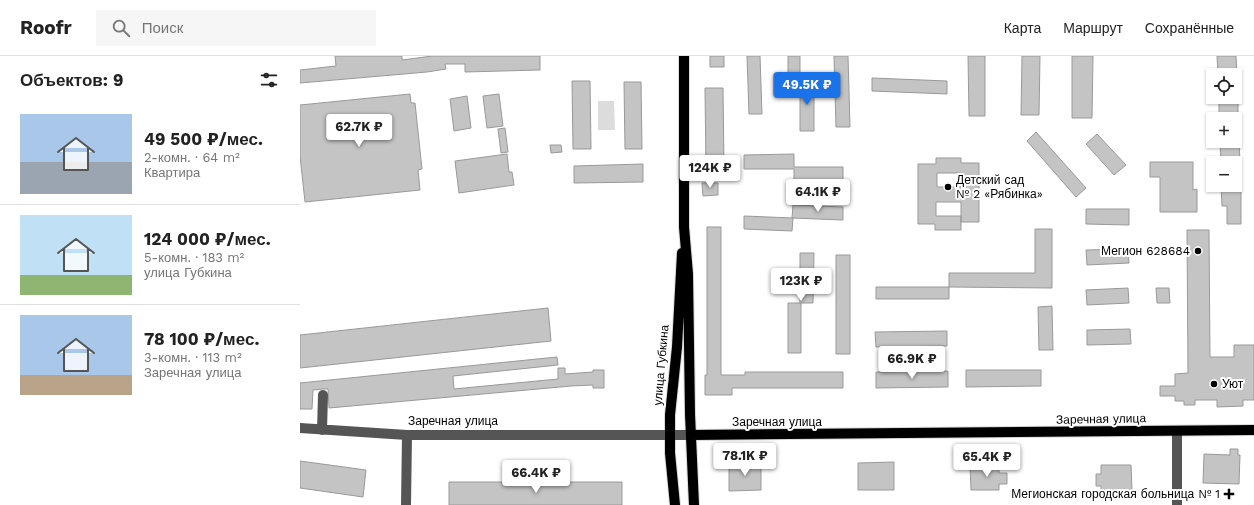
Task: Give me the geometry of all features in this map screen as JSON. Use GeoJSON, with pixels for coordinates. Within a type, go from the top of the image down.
{"type":"FeatureCollection","features":[{"type":"Feature","properties":{"kind":"main road","name":"улица Губкина"},"geometry":{"type":"LineString","coordinates":[[684,56],[684,227],[688,274],[694,505]]}},
{"type":"Feature","properties":{"kind":"main road","name":"улица Губкина"},"geometry":{"type":"LineString","coordinates":[[675,505],[670,435],[670,405],[677,347],[680,273],[684,227]]}},
{"type":"Feature","properties":{"kind":"main road","name":"Заречная улица"},"geometry":{"type":"LineString","coordinates":[[691,435],[1254,430]]}},
{"type":"Feature","properties":{"kind":"street"},"geometry":{"type":"LineString","coordinates":[[322,430],[323,395]]}},
{"type":"Feature","properties":{"kind":"street","name":"Заречная улица"},"geometry":{"type":"LineString","coordinates":[[300,428],[407,434],[691,435]]}},
{"type":"Feature","properties":{"kind":"street"},"geometry":{"type":"LineString","coordinates":[[1177,505],[1178,431]]}},
{"type":"Feature","properties":{"kind":"street"},"geometry":{"type":"LineString","coordinates":[[406,505],[407,434]]}},
{"type":"Feature","properties":{"kind":"shaded area"},"geometry":{"type":"Polygon","coordinates":[[[598,101],[614,101],[615,130],[598,130],[598,101]]]}},
{"type":"Feature","properties":{"kind":"building"},"geometry":{"type":"Polygon","coordinates":[[[335,56],[402,56],[402,60],[432,56],[540,56],[540,70],[465,72],[465,64],[445,64],[446,69],[427,72],[300,83],[300,70],[336,66],[335,56]]]}},
{"type":"Feature","properties":{"kind":"building"},"geometry":{"type":"Polygon","coordinates":[[[710,56],[724,56],[724,67],[710,67],[710,56]]]}},
{"type":"Feature","properties":{"kind":"building"},"geometry":{"type":"Polygon","coordinates":[[[747,56],[760,56],[762,114],[749,114],[747,56]]]}},
{"type":"Feature","properties":{"kind":"building"},"geometry":{"type":"Polygon","coordinates":[[[788,56],[800,56],[800,82],[788,81],[788,56]]]}},
{"type":"Feature","properties":{"kind":"building"},"geometry":{"type":"Polygon","coordinates":[[[834,56],[848,56],[850,127],[836,127],[834,56]]]}},
{"type":"Feature","properties":{"kind":"building"},"geometry":{"type":"Polygon","coordinates":[[[968,56],[985,56],[985,116],[969,116],[968,56]]]}},
{"type":"Feature","properties":{"kind":"building"},"geometry":{"type":"Polygon","coordinates":[[[1022,56],[1040,56],[1039,115],[1021,115],[1022,56]]]}},
{"type":"Feature","properties":{"kind":"building"},"geometry":{"type":"Polygon","coordinates":[[[1072,56],[1093,56],[1092,118],[1072,118],[1072,56]]]}},
{"type":"Feature","properties":{"kind":"building"},"geometry":{"type":"Polygon","coordinates":[[[1217,56],[1236,56],[1237,68],[1218,68],[1217,56]]]}},
{"type":"Feature","properties":{"kind":"building"},"geometry":{"type":"Polygon","coordinates":[[[872,78],[947,81],[947,94],[872,91],[872,78]]]}},
{"type":"Feature","properties":{"kind":"building"},"geometry":{"type":"Polygon","coordinates":[[[572,81],[590,81],[591,149],[573,149],[572,81]]]}},
{"type":"Feature","properties":{"kind":"building"},"geometry":{"type":"Polygon","coordinates":[[[814,81],[814,131],[800,131],[800,82],[814,81]]]}},
{"type":"Feature","properties":{"kind":"building"},"geometry":{"type":"Polygon","coordinates":[[[624,82],[641,82],[642,149],[625,149],[624,82]]]}},
{"type":"Feature","properties":{"kind":"building"},"geometry":{"type":"Polygon","coordinates":[[[705,88],[723,88],[724,169],[706,169],[705,88]]]}},
{"type":"Feature","properties":{"kind":"building"},"geometry":{"type":"Polygon","coordinates":[[[410,94],[411,103],[415,103],[422,169],[418,170],[420,190],[305,202],[300,156],[300,105],[410,94]]]}},
{"type":"Feature","properties":{"kind":"building"},"geometry":{"type":"Polygon","coordinates":[[[499,94],[503,126],[487,128],[483,96],[499,94]]]}},
{"type":"Feature","properties":{"kind":"building"},"geometry":{"type":"Polygon","coordinates":[[[467,96],[471,128],[454,131],[450,99],[467,96]]]}},
{"type":"Feature","properties":{"kind":"building"},"geometry":{"type":"Polygon","coordinates":[[[1219,104],[1238,104],[1238,112],[1219,112],[1219,104]]]}},
{"type":"Feature","properties":{"kind":"building"},"geometry":{"type":"Polygon","coordinates":[[[505,128],[508,152],[501,153],[498,129],[505,128]]]}},
{"type":"Feature","properties":{"kind":"building"},"geometry":{"type":"Polygon","coordinates":[[[1036,132],[1086,188],[1076,197],[1027,141],[1036,132]]]}},
{"type":"Feature","properties":{"kind":"building"},"geometry":{"type":"Polygon","coordinates":[[[1097,134],[1126,165],[1114,175],[1086,144],[1097,134]]]}},
{"type":"Feature","properties":{"kind":"building"},"geometry":{"type":"Polygon","coordinates":[[[550,145],[561,145],[562,152],[551,153],[550,145]]]}},
{"type":"Feature","properties":{"kind":"building"},"geometry":{"type":"Polygon","coordinates":[[[1220,148],[1239,148],[1240,156],[1221,156],[1220,148]]]}},
{"type":"Feature","properties":{"kind":"building"},"geometry":{"type":"Polygon","coordinates":[[[507,154],[509,172],[512,172],[514,185],[459,193],[455,161],[507,154]]]}},
{"type":"Feature","properties":{"kind":"building"},"geometry":{"type":"Polygon","coordinates":[[[794,154],[794,167],[843,167],[843,182],[794,182],[794,169],[744,169],[744,155],[794,154]]]}},
{"type":"Feature","properties":{"kind":"building"},"geometry":{"type":"Polygon","coordinates":[[[936,158],[961,158],[961,163],[979,163],[979,222],[961,222],[961,230],[935,230],[935,224],[918,224],[918,164],[936,164],[936,158]],[[937,173],[937,187],[961,187],[961,173],[937,173]],[[936,202],[936,216],[961,216],[961,202],[936,202]]]}},
{"type":"Feature","properties":{"kind":"building"},"geometry":{"type":"Polygon","coordinates":[[[1150,162],[1193,162],[1193,190],[1197,189],[1197,212],[1160,212],[1160,177],[1150,177],[1150,162]]]}},
{"type":"Feature","properties":{"kind":"building"},"geometry":{"type":"Polygon","coordinates":[[[643,164],[643,182],[574,183],[574,166],[643,164]]]}},
{"type":"Feature","properties":{"kind":"building"},"geometry":{"type":"Polygon","coordinates":[[[702,183],[718,183],[718,195],[703,196],[702,183]]]}},
{"type":"Feature","properties":{"kind":"building"},"geometry":{"type":"Polygon","coordinates":[[[1221,192],[1241,192],[1241,224],[1227,224],[1227,206],[1222,206],[1221,192]]]}},
{"type":"Feature","properties":{"kind":"building"},"geometry":{"type":"Polygon","coordinates":[[[793,205],[843,207],[843,220],[792,218],[793,205]]]}},
{"type":"Feature","properties":{"kind":"building"},"geometry":{"type":"Polygon","coordinates":[[[1086,209],[1129,209],[1129,225],[1086,224],[1086,209]]]}},
{"type":"Feature","properties":{"kind":"building"},"geometry":{"type":"Polygon","coordinates":[[[744,216],[793,218],[792,231],[744,229],[744,216]]]}},
{"type":"Feature","properties":{"kind":"building"},"geometry":{"type":"Polygon","coordinates":[[[707,227],[721,227],[721,375],[745,375],[745,372],[843,372],[843,388],[732,388],[732,395],[705,395],[705,375],[707,375],[707,227]]]}},
{"type":"Feature","properties":{"kind":"building"},"geometry":{"type":"Polygon","coordinates":[[[1035,229],[1052,229],[1052,288],[949,287],[949,273],[1035,273],[1035,229]]]}},
{"type":"Feature","properties":{"kind":"building"},"geometry":{"type":"Polygon","coordinates":[[[1187,230],[1209,230],[1210,357],[1234,357],[1234,345],[1254,345],[1254,400],[1243,400],[1243,406],[1217,407],[1217,400],[1195,400],[1195,405],[1184,405],[1184,401],[1175,401],[1175,396],[1160,396],[1160,386],[1175,386],[1175,374],[1188,373],[1187,230]]]}},
{"type":"Feature","properties":{"kind":"building"},"geometry":{"type":"Polygon","coordinates":[[[1128,249],[1129,263],[1087,265],[1086,250],[1128,249]]]}},
{"type":"Feature","properties":{"kind":"building"},"geometry":{"type":"Polygon","coordinates":[[[800,253],[814,253],[813,303],[801,303],[801,353],[788,353],[788,303],[800,303],[800,253]]]}},
{"type":"Feature","properties":{"kind":"building"},"geometry":{"type":"Polygon","coordinates":[[[836,255],[850,255],[850,354],[836,354],[836,255]]]}},
{"type":"Feature","properties":{"kind":"building"},"geometry":{"type":"Polygon","coordinates":[[[876,287],[949,287],[949,299],[876,299],[876,287]]]}},
{"type":"Feature","properties":{"kind":"building"},"geometry":{"type":"Polygon","coordinates":[[[1128,288],[1129,303],[1087,305],[1086,290],[1128,288]]]}},
{"type":"Feature","properties":{"kind":"building"},"geometry":{"type":"Polygon","coordinates":[[[1156,288],[1169,288],[1170,303],[1157,303],[1156,288]]]}},
{"type":"Feature","properties":{"kind":"building"},"geometry":{"type":"Polygon","coordinates":[[[1052,306],[1053,350],[1039,350],[1038,307],[1052,306]]]}},
{"type":"Feature","properties":{"kind":"building"},"geometry":{"type":"Polygon","coordinates":[[[548,308],[551,341],[300,368],[300,335],[548,308]]]}},
{"type":"Feature","properties":{"kind":"building"},"geometry":{"type":"Polygon","coordinates":[[[1130,329],[1131,344],[1087,345],[1087,330],[1130,329]]]}},
{"type":"Feature","properties":{"kind":"building"},"geometry":{"type":"Polygon","coordinates":[[[947,331],[947,346],[876,347],[875,332],[947,331]]]}},
{"type":"Feature","properties":{"kind":"building"},"geometry":{"type":"Polygon","coordinates":[[[557,357],[558,365],[453,376],[454,389],[558,379],[558,368],[565,368],[565,374],[604,370],[604,388],[593,388],[593,385],[571,386],[329,408],[328,389],[323,389],[313,390],[312,409],[300,409],[300,383],[557,357]]]}},
{"type":"Feature","properties":{"kind":"building"},"geometry":{"type":"Polygon","coordinates":[[[966,370],[1041,370],[1041,386],[966,387],[966,370]]]}},
{"type":"Feature","properties":{"kind":"building"},"geometry":{"type":"Polygon","coordinates":[[[948,371],[948,387],[876,388],[876,372],[948,371]]]}},
{"type":"Feature","properties":{"kind":"building"},"geometry":{"type":"Polygon","coordinates":[[[1230,449],[1238,449],[1238,455],[1240,455],[1239,484],[1203,483],[1204,454],[1230,455],[1230,449]]]}},
{"type":"Feature","properties":{"kind":"building"},"geometry":{"type":"Polygon","coordinates":[[[300,461],[366,470],[363,497],[300,488],[300,461]]]}},
{"type":"Feature","properties":{"kind":"building"},"geometry":{"type":"Polygon","coordinates":[[[894,462],[894,490],[858,490],[858,463],[894,462]]]}},
{"type":"Feature","properties":{"kind":"building"},"geometry":{"type":"Polygon","coordinates":[[[729,463],[761,463],[761,490],[729,491],[729,463]]]}},
{"type":"Feature","properties":{"kind":"building"},"geometry":{"type":"Polygon","coordinates":[[[970,465],[999,465],[999,473],[1007,473],[1007,484],[999,484],[999,490],[971,490],[970,465]]]}},
{"type":"Feature","properties":{"kind":"building"},"geometry":{"type":"Polygon","coordinates":[[[1101,465],[1131,465],[1132,490],[1101,491],[1101,486],[1096,486],[1096,474],[1101,474],[1101,465]]]}},
{"type":"Feature","properties":{"kind":"building"},"geometry":{"type":"Polygon","coordinates":[[[449,482],[622,482],[622,505],[449,505],[449,482]]]}},
{"type":"Feature","properties":{"kind":"place","name":"Детский сад № 2 «Рябинка»"},"geometry":{"type":"Point","coordinates":[948,187]}},
{"type":"Feature","properties":{"kind":"place","name":"Мегион 628684"},"geometry":{"type":"Point","coordinates":[1198,251]}},
{"type":"Feature","properties":{"kind":"place","name":"Уют"},"geometry":{"type":"Point","coordinates":[1214,384]}},
{"type":"Feature","properties":{"kind":"place","name":"Мегионская городская больница № 1"},"geometry":{"type":"Point","coordinates":[1229,494]}}]}
